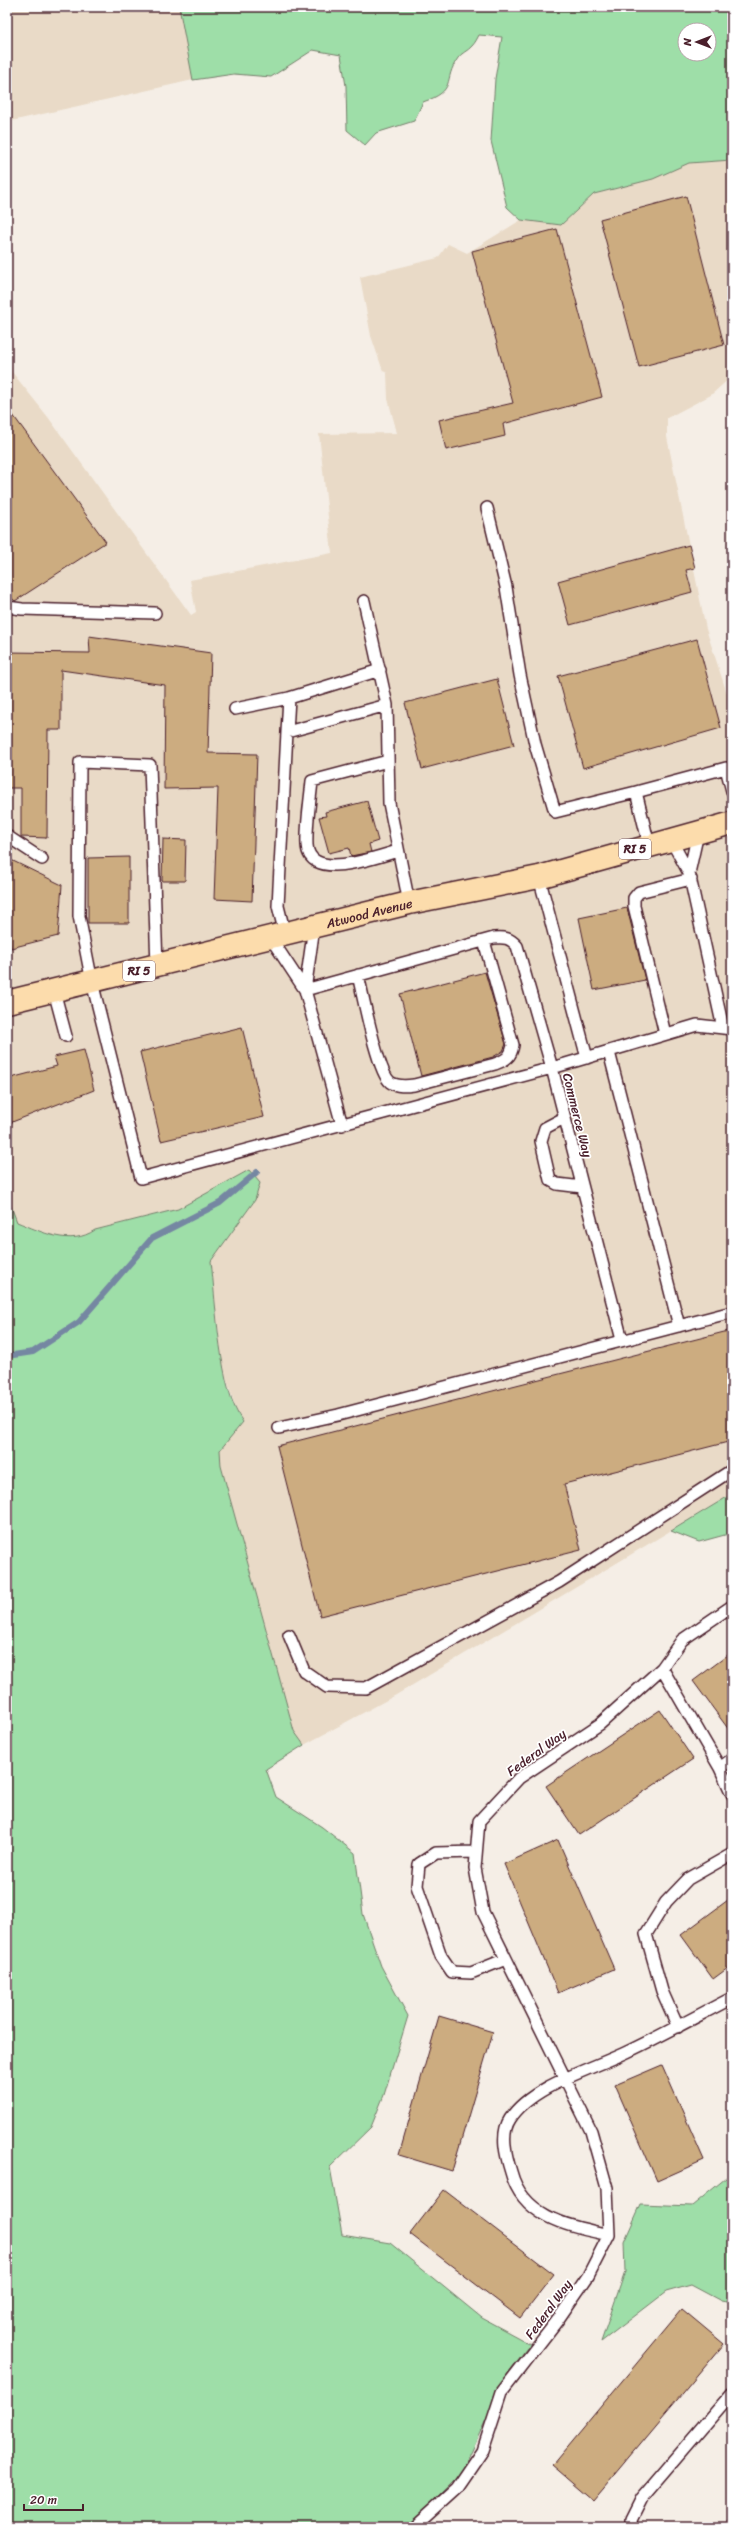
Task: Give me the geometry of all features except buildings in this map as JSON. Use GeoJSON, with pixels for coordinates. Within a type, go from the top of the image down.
{"type":"FeatureCollection","features":[{"type":"Feature","properties":{"kind":"main road","name":"Atwood Avenue"},"geometry":{"type":"LineString","coordinates":[[7,1002],[409,903],[539,877],[732,823]]}},
{"type":"Feature","properties":{"kind":"lane"},"geometry":{"type":"LineString","coordinates":[[487,508],[506,587],[520,675],[535,744],[556,812],[726,768],[732,791]]}},
{"type":"Feature","properties":{"kind":"lane"},"geometry":{"type":"LineString","coordinates":[[364,601],[387,705],[389,803],[409,903]]}},
{"type":"Feature","properties":{"kind":"lane"},"geometry":{"type":"LineString","coordinates":[[7,606],[22,609],[155,613]]}},
{"type":"Feature","properties":{"kind":"lane"},"geometry":{"type":"LineString","coordinates":[[235,709],[289,698],[380,670]]}},
{"type":"Feature","properties":{"kind":"lane"},"geometry":{"type":"LineString","coordinates":[[289,698],[278,906],[278,935],[305,990],[342,1125]]}},
{"type":"Feature","properties":{"kind":"lane"},"geometry":{"type":"LineString","coordinates":[[287,732],[387,705]]}},
{"type":"Feature","properties":{"kind":"lane"},"geometry":{"type":"LineString","coordinates":[[388,761],[312,781],[306,847],[313,858],[325,865],[336,866],[398,851]]}},
{"type":"Feature","properties":{"kind":"lane"},"geometry":{"type":"LineString","coordinates":[[157,966],[150,765],[80,762],[79,916],[92,982],[141,1178],[552,1068],[517,946],[511,939],[503,937],[484,941],[305,990]]}},
{"type":"Feature","properties":{"kind":"lane"},"geometry":{"type":"LineString","coordinates":[[636,792],[649,845]]}},
{"type":"Feature","properties":{"kind":"lane"},"geometry":{"type":"LineString","coordinates":[[690,876],[698,833]]}},
{"type":"Feature","properties":{"kind":"lane"},"geometry":{"type":"LineString","coordinates":[[7,836],[42,859]]}},
{"type":"Feature","properties":{"kind":"lane"},"geometry":{"type":"LineString","coordinates":[[587,1058],[697,1025],[728,1028],[690,876],[671,840]]}},
{"type":"Feature","properties":{"kind":"lane"},"geometry":{"type":"LineString","coordinates":[[665,1034],[634,906],[634,898],[639,892],[690,876]]}},
{"type":"Feature","properties":{"kind":"lane","name":"Commerce Way"},"geometry":{"type":"LineString","coordinates":[[539,877],[587,1058],[552,1068],[622,1340]]}},
{"type":"Feature","properties":{"kind":"lane"},"geometry":{"type":"LineString","coordinates":[[305,990],[314,927]]}},
{"type":"Feature","properties":{"kind":"lane"},"geometry":{"type":"LineString","coordinates":[[358,975],[379,1062],[384,1076],[391,1082],[403,1086],[495,1064],[505,1060],[511,1055],[514,1045],[484,941]]}},
{"type":"Feature","properties":{"kind":"lane"},"geometry":{"type":"LineString","coordinates":[[54,991],[66,1036]]}},
{"type":"Feature","properties":{"kind":"lane"},"geometry":{"type":"LineString","coordinates":[[609,1052],[679,1326]]}},
{"type":"Feature","properties":{"kind":"lane"},"geometry":{"type":"LineString","coordinates":[[564,1118],[545,1128],[541,1141],[550,1180],[557,1184],[582,1186]]}},
{"type":"Feature","properties":{"kind":"lane"},"geometry":{"type":"LineString","coordinates":[[279,1428],[338,1415],[732,1312]]}},
{"type":"Feature","properties":{"kind":"lane"},"geometry":{"type":"LineString","coordinates":[[289,1635],[304,1671],[327,1687],[366,1688],[559,1582],[732,1470]]}},
{"type":"Feature","properties":{"kind":"lane","name":"Federal Way"},"geometry":{"type":"LineString","coordinates":[[414,2527],[457,2488],[484,2450],[502,2392],[558,2321],[588,2276],[609,2234],[607,2188],[591,2131],[484,1912],[475,1868],[479,1821],[519,1778],[600,1724],[662,1668],[682,1640],[732,1606]]}},
{"type":"Feature","properties":{"kind":"lane"},"geometry":{"type":"LineString","coordinates":[[662,1668],[720,1768],[732,1794]]}},
{"type":"Feature","properties":{"kind":"lane"},"geometry":{"type":"LineString","coordinates":[[720,1768],[732,1759]]}},
{"type":"Feature","properties":{"kind":"lane"},"geometry":{"type":"LineString","coordinates":[[476,1852],[436,1853],[419,1864],[417,1886],[441,1956],[452,1972],[471,1974],[506,1959]]}},
{"type":"Feature","properties":{"kind":"lane"},"geometry":{"type":"LineString","coordinates":[[678,2027],[662,1991],[646,1934],[666,1902],[688,1879],[732,1854]]}},
{"type":"Feature","properties":{"kind":"lane"},"geometry":{"type":"LineString","coordinates":[[609,2234],[561,2224],[531,2206],[513,2181],[504,2148],[509,2120],[528,2098],[678,2027],[732,1998]]}},
{"type":"Feature","properties":{"kind":"lane"},"geometry":{"type":"LineString","coordinates":[[631,2527],[631,2520],[642,2498],[732,2393]]}},
{"type":"Feature","properties":{"kind":"shaded area"},"geometry":{"type":"Polygon","coordinates":[[[7,7],[182,7],[193,80],[7,122],[7,7]]]}},
{"type":"Feature","properties":{"kind":"shaded area"},"geometry":{"type":"Polygon","coordinates":[[[732,160],[732,376],[711,395],[667,418],[667,437],[706,629],[732,709],[732,1494],[396,1695],[304,1745],[294,1731],[221,1466],[219,1450],[243,1422],[237,1413],[222,1364],[211,1261],[255,1200],[249,1170],[178,1209],[95,1230],[87,1236],[62,1239],[16,1222],[7,1196],[7,346],[12,372],[48,417],[191,615],[196,612],[190,580],[332,553],[319,434],[397,433],[388,399],[387,373],[383,371],[371,336],[360,277],[438,258],[448,244],[467,253],[521,220],[561,225],[594,194],[653,179],[689,163],[732,160]]]}},
{"type":"Feature","properties":{"kind":"green space"},"geometry":{"type":"Polygon","coordinates":[[[179,7],[732,7],[732,160],[689,163],[653,179],[594,194],[561,225],[521,220],[507,207],[491,141],[495,79],[502,37],[479,35],[473,45],[458,58],[453,66],[445,89],[434,98],[423,102],[414,121],[376,133],[365,145],[347,130],[346,86],[341,55],[313,50],[271,77],[234,74],[193,80],[179,7]]]}},
{"type":"Feature","properties":{"kind":"green space"},"geometry":{"type":"Polygon","coordinates":[[[249,1170],[260,1183],[255,1200],[211,1261],[217,1322],[224,1368],[235,1408],[243,1422],[220,1450],[221,1466],[294,1731],[304,1745],[266,1769],[276,1797],[322,1827],[355,1853],[363,1914],[381,1966],[408,2016],[384,2095],[371,2127],[330,2167],[342,2235],[390,2243],[482,2318],[530,2344],[508,2373],[461,2473],[407,2527],[7,2527],[7,1196],[17,1222],[56,1236],[66,1238],[76,1237],[85,1235],[95,1230],[178,1209],[249,1170]]]}},
{"type":"Feature","properties":{"kind":"green space"},"geometry":{"type":"Polygon","coordinates":[[[732,1494],[732,1533],[699,1542],[671,1531],[732,1494]]]}},
{"type":"Feature","properties":{"kind":"green space"},"geometry":{"type":"Polygon","coordinates":[[[732,2173],[732,2303],[721,2301],[691,2285],[666,2292],[601,2342],[625,2272],[624,2242],[641,2204],[692,2206],[732,2173]]]}},
{"type":"Feature","properties":{"kind":"waterway"},"geometry":{"type":"LineString","coordinates":[[7,1356],[33,1352],[79,1322],[152,1238],[220,1203],[257,1172]]}}]}
